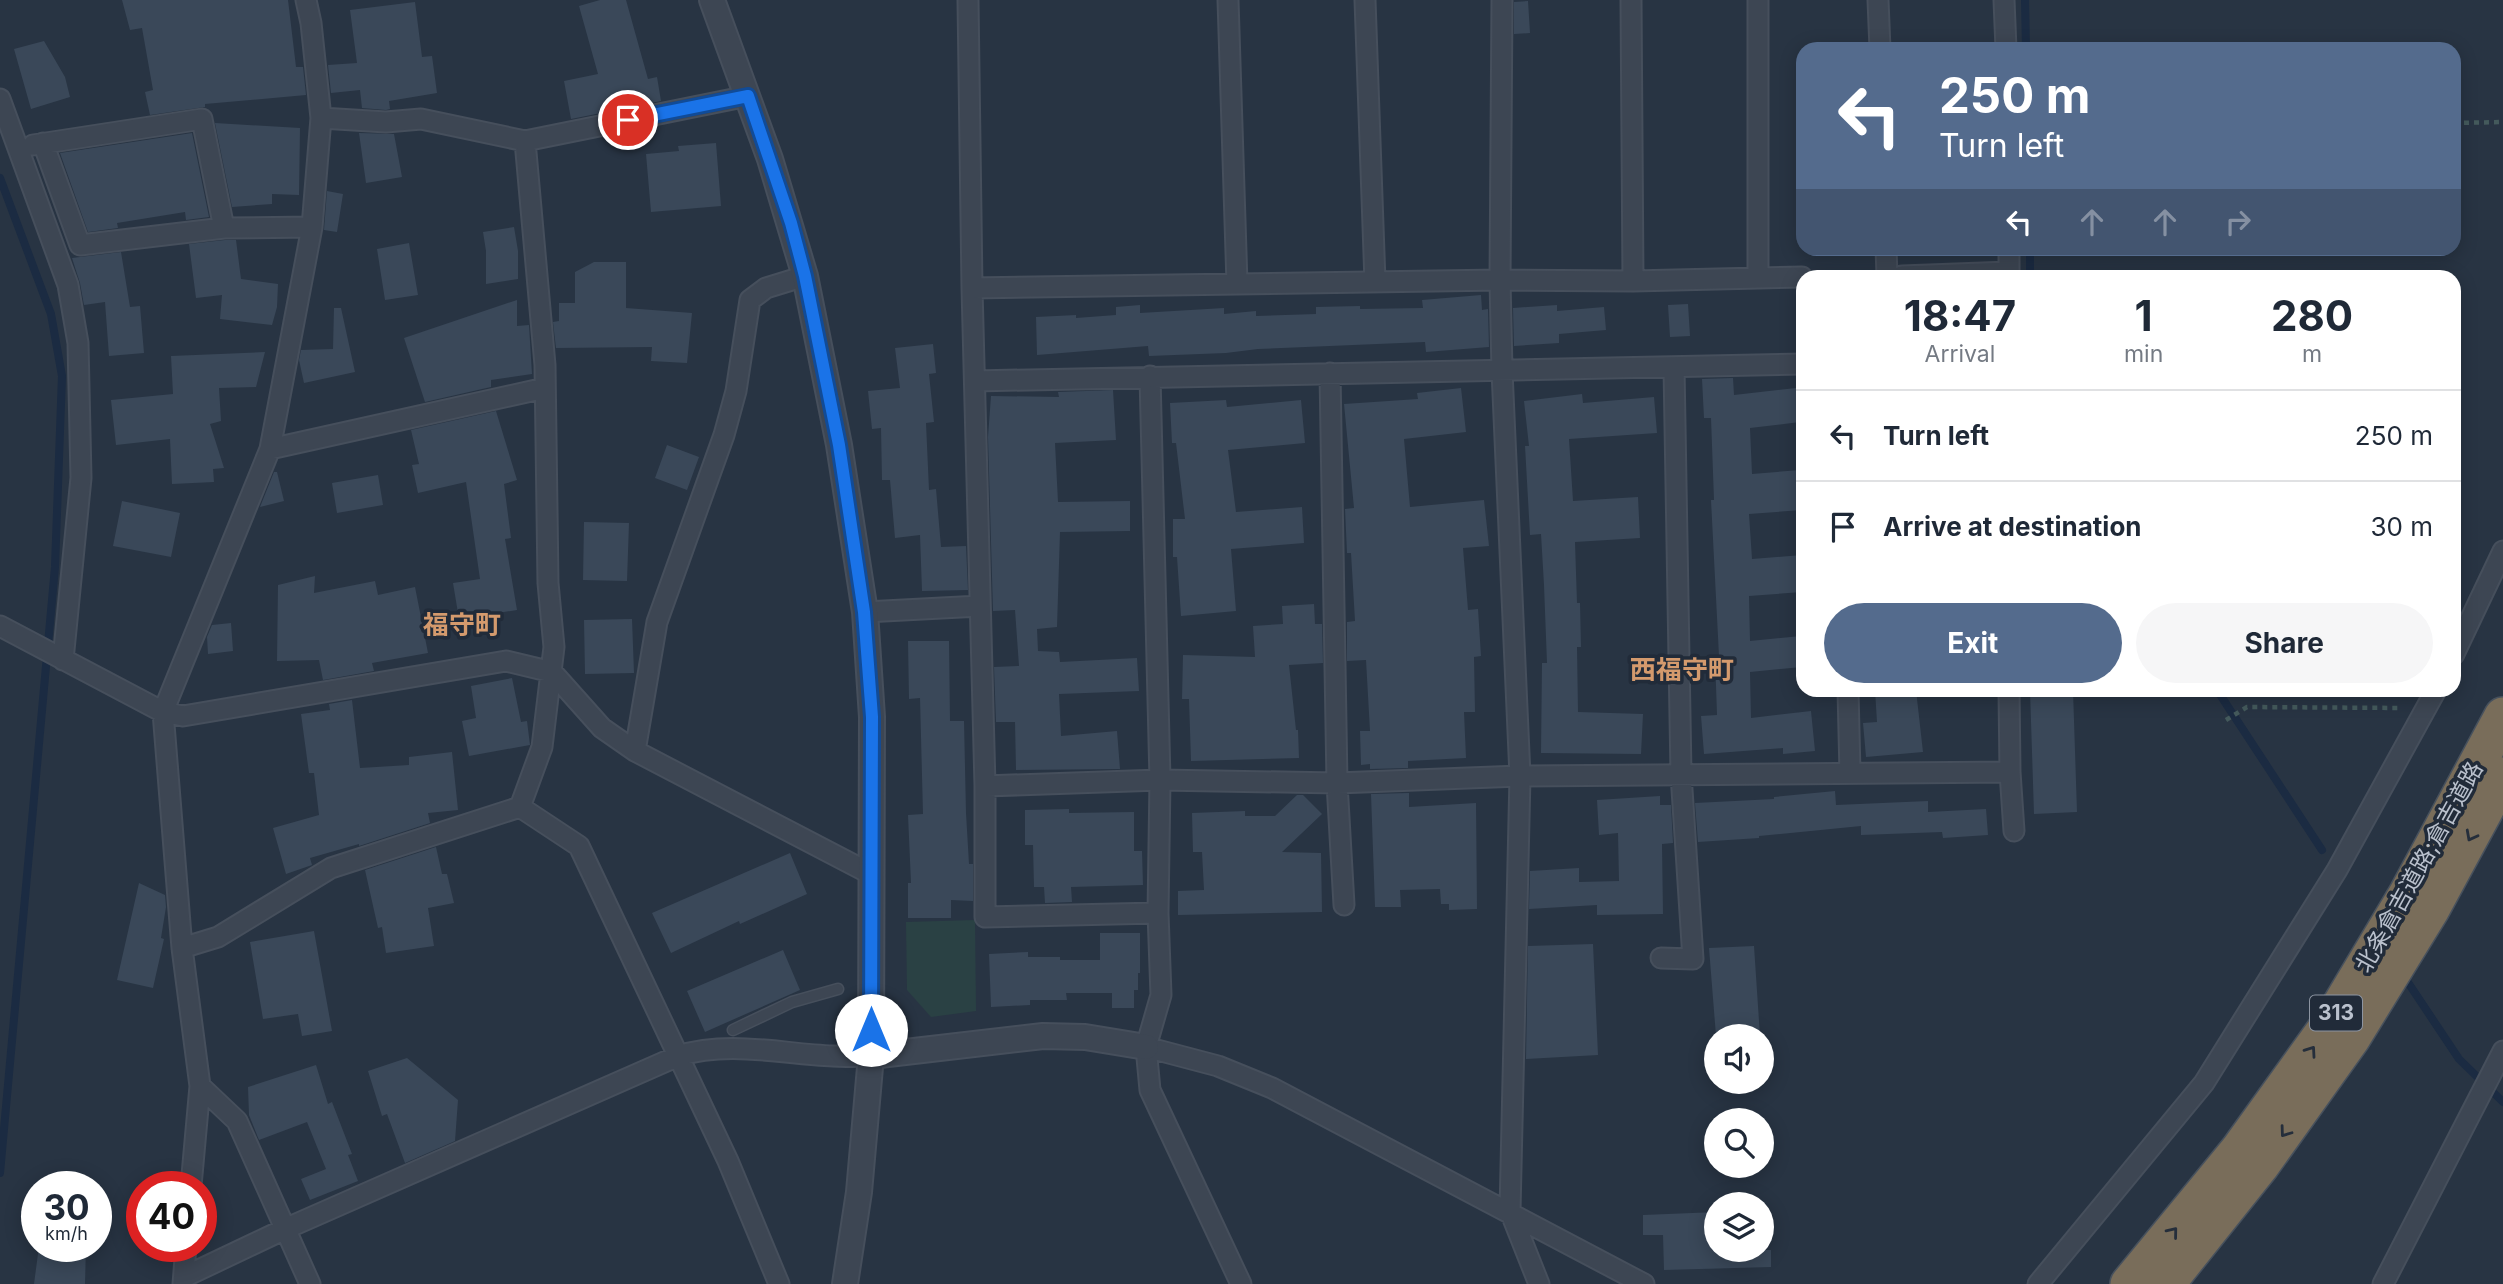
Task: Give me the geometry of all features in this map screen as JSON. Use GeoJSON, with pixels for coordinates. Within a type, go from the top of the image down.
{"type":"FeatureCollection","features":[{"type":"Feature","properties":{"kind":"highway","name":"北条倉吉道路;倉吉道路"},"geometry":{"type":"LineString","coordinates":[[2129,1284],[2239,1150],[2329,1025],[2408,893],[2503,716]]}},
{"type":"Feature","properties":{"kind":"highway","name":"北条倉吉道路;倉吉道路"},"geometry":{"type":"LineString","coordinates":[[2166,1284],[2261,1165],[2351,1039],[2431,908],[2503,776]]}},
{"type":"Feature","properties":{"kind":"street"},"geometry":{"type":"LineString","coordinates":[[192,1171],[200,1086],[182,948],[163,712],[270,449],[312,227],[321,118],[306,0]]}},
{"type":"Feature","properties":{"kind":"street"},"geometry":{"type":"LineString","coordinates":[[712,0],[791,223],[805,276],[839,445],[864,612],[872,717],[871,1056],[859,1192],[845,1284]]}},
{"type":"Feature","properties":{"kind":"street"},"geometry":{"type":"LineString","coordinates":[[968,0],[972,288],[985,786],[985,917],[1158,913]]}},
{"type":"Feature","properties":{"kind":"street"},"geometry":{"type":"LineString","coordinates":[[1227,0],[1237,284]]}},
{"type":"Feature","properties":{"kind":"street"},"geometry":{"type":"LineString","coordinates":[[1365,0],[1375,282]]}},
{"type":"Feature","properties":{"kind":"street"},"geometry":{"type":"LineString","coordinates":[[1502,0],[1502,371],[1520,776],[1510,1211],[1539,1284]]}},
{"type":"Feature","properties":{"kind":"street"},"geometry":{"type":"LineString","coordinates":[[1631,0],[1633,281]]}},
{"type":"Feature","properties":{"kind":"street"},"geometry":{"type":"LineString","coordinates":[[1758,0],[1759,277]]}},
{"type":"Feature","properties":{"kind":"street"},"geometry":{"type":"LineString","coordinates":[[1878,0],[1880,42]]}},
{"type":"Feature","properties":{"kind":"street"},"geometry":{"type":"LineString","coordinates":[[2004,0],[2006,42]]}},
{"type":"Feature","properties":{"kind":"street"},"geometry":{"type":"LineString","coordinates":[[321,118],[386,122],[421,119],[525,141],[748,96]]}},
{"type":"Feature","properties":{"kind":"street"},"geometry":{"type":"LineString","coordinates":[[0,99],[68,285],[78,343],[81,478],[63,660]]}},
{"type":"Feature","properties":{"kind":"street"},"geometry":{"type":"LineString","coordinates":[[16,147],[202,119],[224,228]]}},
{"type":"Feature","properties":{"kind":"street"},"geometry":{"type":"LineString","coordinates":[[520,807],[542,747],[554,647],[548,583],[545,388],[525,141]]}},
{"type":"Feature","properties":{"kind":"street"},"geometry":{"type":"LineString","coordinates":[[43,143],[80,245],[224,228],[312,227]]}},
{"type":"Feature","properties":{"kind":"street"},"geometry":{"type":"LineString","coordinates":[[635,751],[657,622],[727,424],[742,358],[750,300],[766,288],[805,276]]}},
{"type":"Feature","properties":{"kind":"street"},"geometry":{"type":"LineString","coordinates":[[972,288],[1796,277]]}},
{"type":"Feature","properties":{"kind":"street"},"geometry":{"type":"LineString","coordinates":[[975,381],[1796,364]]}},
{"type":"Feature","properties":{"kind":"street"},"geometry":{"type":"LineString","coordinates":[[1661,958],[1693,959],[1681,774],[1674,367]]}},
{"type":"Feature","properties":{"kind":"street"},"geometry":{"type":"LineString","coordinates":[[1330,373],[1337,783],[1344,905]]}},
{"type":"Feature","properties":{"kind":"street"},"geometry":{"type":"LineString","coordinates":[[1150,376],[1160,780],[1158,913],[1161,995],[1146,1047],[1150,1090],[1241,1284]]}},
{"type":"Feature","properties":{"kind":"street"},"geometry":{"type":"LineString","coordinates":[[270,449],[545,388]]}},
{"type":"Feature","properties":{"kind":"street"},"geometry":{"type":"LineString","coordinates":[[2461,638],[2503,551]]}},
{"type":"Feature","properties":{"kind":"street"},"geometry":{"type":"LineString","coordinates":[[864,612],[980,606]]}},
{"type":"Feature","properties":{"kind":"street"},"geometry":{"type":"LineString","coordinates":[[0,626],[163,712],[183,716],[506,661],[552,672],[602,728],[635,751],[871,874]]}},
{"type":"Feature","properties":{"kind":"street"},"geometry":{"type":"LineString","coordinates":[[1848,697],[1850,773]]}},
{"type":"Feature","properties":{"kind":"street"},"geometry":{"type":"LineString","coordinates":[[2009,697],[2014,831]]}},
{"type":"Feature","properties":{"kind":"street"},"geometry":{"type":"LineString","coordinates":[[2038,1284],[2204,1083],[2337,870],[2432,697]]}},
{"type":"Feature","properties":{"kind":"street"},"geometry":{"type":"LineString","coordinates":[[985,786],[1160,780],[1337,783],[1520,776],[2010,772]]}},
{"type":"Feature","properties":{"kind":"street"},"geometry":{"type":"LineString","coordinates":[[182,948],[218,937],[331,868],[520,807]]}},
{"type":"Feature","properties":{"kind":"street"},"geometry":{"type":"LineString","coordinates":[[520,807],[579,846],[727,1161],[779,1284]]}},
{"type":"Feature","properties":{"kind":"street"},"geometry":{"type":"LineString","coordinates":[[183,1280],[285,1229],[694,1051],[717,1048],[871,1056],[1043,1036],[1085,1037],[1146,1047],[1219,1066],[1272,1088],[1510,1211],[1644,1284]]}},
{"type":"Feature","properties":{"kind":"street"},"geometry":{"type":"LineString","coordinates":[[2384,1284],[2503,1051]]}},
{"type":"Feature","properties":{"kind":"street"},"geometry":{"type":"LineString","coordinates":[[200,1086],[237,1121],[310,1284]]}},
{"type":"Feature","properties":{"kind":"street"},"geometry":{"type":"LineString","coordinates":[[183,1280],[185,1262]]}},
{"type":"Feature","properties":{"kind":"street"},"geometry":{"type":"LineString","coordinates":[[764,1284],[770,1265]]}},
{"type":"Feature","properties":{"kind":"lane"},"geometry":{"type":"LineString","coordinates":[[733,1030],[792,1002],[838,989]]}},
{"type":"Feature","properties":{"kind":"path"},"geometry":{"type":"LineString","coordinates":[[2461,123],[2503,122]]}},
{"type":"Feature","properties":{"kind":"path"},"geometry":{"type":"LineString","coordinates":[[2226,720],[2247,707],[2427,708]]}},
{"type":"Feature","properties":{"kind":"green space"},"geometry":{"type":"Polygon","coordinates":[[[975,920],[976,1011],[931,1017],[907,990],[906,922],[975,920]]]}},
{"type":"Feature","properties":{"kind":"building"},"geometry":{"type":"Polygon","coordinates":[[[122,0],[288,0],[296,67],[303,67],[306,95],[205,104],[205,107],[150,115],[145,92],[153,90],[142,28],[130,30],[122,0]]]}},
{"type":"Feature","properties":{"kind":"building"},"geometry":{"type":"Polygon","coordinates":[[[600,0],[626,0],[648,79],[657,77],[661,101],[571,119],[564,81],[598,74],[579,6],[600,0]]]}},
{"type":"Feature","properties":{"kind":"building"},"geometry":{"type":"Polygon","coordinates":[[[1528,1],[1530,33],[1514,34],[1514,2],[1528,1]]]}},
{"type":"Feature","properties":{"kind":"building"},"geometry":{"type":"Polygon","coordinates":[[[415,2],[422,57],[432,56],[437,93],[389,101],[390,109],[386,110],[362,108],[360,90],[331,93],[328,65],[357,63],[350,10],[415,2]]]}},
{"type":"Feature","properties":{"kind":"building"},"geometry":{"type":"Polygon","coordinates":[[[44,41],[65,77],[70,97],[31,109],[14,49],[44,41]]]}},
{"type":"Feature","properties":{"kind":"building"},"geometry":{"type":"Polygon","coordinates":[[[215,123],[300,128],[299,195],[272,194],[272,204],[232,207],[215,123]]]}},
{"type":"Feature","properties":{"kind":"building"},"geometry":{"type":"Polygon","coordinates":[[[192,133],[209,217],[186,220],[185,212],[117,223],[118,228],[88,232],[60,153],[192,133]]]}},
{"type":"Feature","properties":{"kind":"building"},"geometry":{"type":"Polygon","coordinates":[[[359,133],[394,134],[402,177],[366,183],[359,133]]]}},
{"type":"Feature","properties":{"kind":"building"},"geometry":{"type":"Polygon","coordinates":[[[716,143],[721,206],[651,212],[646,154],[679,151],[678,146],[716,143]]]}},
{"type":"Feature","properties":{"kind":"building"},"geometry":{"type":"Polygon","coordinates":[[[327,191],[343,194],[337,232],[324,230],[327,191]]]}},
{"type":"Feature","properties":{"kind":"building"},"geometry":{"type":"Polygon","coordinates":[[[514,227],[518,251],[518,279],[486,284],[483,232],[514,227]]]}},
{"type":"Feature","properties":{"kind":"building"},"geometry":{"type":"Polygon","coordinates":[[[236,240],[241,279],[278,284],[277,307],[272,325],[220,319],[222,295],[196,298],[189,244],[236,240]]]}},
{"type":"Feature","properties":{"kind":"building"},"geometry":{"type":"Polygon","coordinates":[[[409,243],[418,295],[385,300],[377,249],[409,243]]]}},
{"type":"Feature","properties":{"kind":"building"},"geometry":{"type":"Polygon","coordinates":[[[121,252],[130,307],[140,306],[144,353],[109,356],[105,302],[84,305],[72,258],[121,252]]]}},
{"type":"Feature","properties":{"kind":"building"},"geometry":{"type":"Polygon","coordinates":[[[594,262],[626,262],[626,308],[692,313],[687,363],[651,361],[652,347],[556,348],[553,322],[559,321],[559,303],[575,303],[575,272],[594,262]]]}},
{"type":"Feature","properties":{"kind":"building"},"geometry":{"type":"Polygon","coordinates":[[[1481,295],[1482,310],[1488,309],[1489,347],[1426,352],[1425,342],[1149,356],[1148,346],[1037,355],[1036,317],[1116,315],[1116,307],[1140,305],[1140,313],[1224,308],[1224,314],[1256,311],[1256,316],[1316,314],[1316,307],[1423,308],[1422,300],[1481,295]]]}},
{"type":"Feature","properties":{"kind":"building"},"geometry":{"type":"Polygon","coordinates":[[[517,300],[517,326],[529,325],[532,374],[491,380],[491,387],[425,402],[404,338],[517,300]]]}},
{"type":"Feature","properties":{"kind":"building"},"geometry":{"type":"Polygon","coordinates":[[[1688,304],[1690,336],[1670,337],[1668,305],[1688,304]]]}},
{"type":"Feature","properties":{"kind":"building"},"geometry":{"type":"Polygon","coordinates":[[[1557,305],[1557,311],[1604,307],[1606,330],[1559,334],[1559,343],[1514,346],[1513,308],[1557,305]]]}},
{"type":"Feature","properties":{"kind":"building"},"geometry":{"type":"Polygon","coordinates":[[[334,308],[341,308],[355,372],[304,383],[299,360],[301,350],[333,349],[334,308]]]}},
{"type":"Feature","properties":{"kind":"building"},"geometry":{"type":"Polygon","coordinates":[[[933,344],[936,373],[929,374],[934,422],[926,423],[929,490],[936,489],[941,547],[966,546],[968,590],[922,591],[920,535],[895,538],[890,480],[882,480],[881,428],[872,429],[868,391],[900,388],[895,348],[933,344]]]}},
{"type":"Feature","properties":{"kind":"building"},"geometry":{"type":"Polygon","coordinates":[[[265,352],[256,387],[219,388],[221,421],[210,424],[224,468],[213,469],[214,482],[172,484],[170,439],[116,445],[111,400],[173,394],[171,356],[265,352]]]}},
{"type":"Feature","properties":{"kind":"building"},"geometry":{"type":"Polygon","coordinates":[[[1733,378],[1734,395],[1796,388],[1796,422],[1750,428],[1752,474],[1796,470],[1796,510],[1749,514],[1752,559],[1796,555],[1796,592],[1749,596],[1750,641],[1796,636],[1796,668],[1750,672],[1751,718],[1811,711],[1815,751],[1783,754],[1783,748],[1704,754],[1701,716],[1717,715],[1715,656],[1719,656],[1711,500],[1714,500],[1711,418],[1704,418],[1702,379],[1733,378]]]}},
{"type":"Feature","properties":{"kind":"building"},"geometry":{"type":"Polygon","coordinates":[[[1461,388],[1466,432],[1404,439],[1410,507],[1484,500],[1489,546],[1463,548],[1468,610],[1478,609],[1481,656],[1474,657],[1475,712],[1464,712],[1466,758],[1408,761],[1408,768],[1370,769],[1370,764],[1361,765],[1360,731],[1370,731],[1366,660],[1347,661],[1347,622],[1355,621],[1345,509],[1354,508],[1344,404],[1418,399],[1417,393],[1461,388]]]}},
{"type":"Feature","properties":{"kind":"building"},"geometry":{"type":"Polygon","coordinates":[[[1113,390],[1116,440],[1055,443],[1058,502],[1130,501],[1130,531],[1060,532],[1057,627],[1037,629],[1038,651],[1059,652],[1060,662],[1137,658],[1139,691],[1059,694],[1061,736],[1117,731],[1120,769],[1016,770],[1015,722],[996,722],[994,667],[1019,666],[1015,610],[993,611],[988,437],[991,396],[1059,397],[1058,392],[1113,390]]]}},
{"type":"Feature","properties":{"kind":"building"},"geometry":{"type":"Polygon","coordinates":[[[1582,394],[1583,403],[1654,397],[1657,433],[1569,439],[1573,501],[1638,497],[1640,538],[1575,542],[1581,647],[1577,647],[1578,712],[1643,714],[1641,754],[1541,753],[1542,663],[1547,663],[1544,585],[1541,534],[1530,535],[1525,446],[1529,446],[1524,401],[1582,394]]]}},
{"type":"Feature","properties":{"kind":"building"},"geometry":{"type":"Polygon","coordinates":[[[1226,400],[1227,407],[1301,400],[1305,443],[1228,450],[1236,512],[1302,507],[1304,543],[1231,549],[1236,611],[1181,616],[1177,557],[1173,557],[1173,519],[1185,519],[1176,443],[1172,443],[1170,403],[1226,400]]]}},
{"type":"Feature","properties":{"kind":"building"},"geometry":{"type":"Polygon","coordinates":[[[496,411],[517,480],[504,484],[511,538],[505,539],[517,610],[459,619],[453,583],[480,579],[466,482],[418,493],[412,465],[419,464],[411,430],[496,411]]]}},
{"type":"Feature","properties":{"kind":"building"},"geometry":{"type":"Polygon","coordinates":[[[667,445],[699,457],[687,490],[655,478],[667,445]]]}},
{"type":"Feature","properties":{"kind":"building"},"geometry":{"type":"Polygon","coordinates":[[[274,472],[277,472],[284,501],[260,507],[274,472]]]}},
{"type":"Feature","properties":{"kind":"building"},"geometry":{"type":"Polygon","coordinates":[[[378,475],[383,505],[337,513],[332,483],[378,475]]]}},
{"type":"Feature","properties":{"kind":"building"},"geometry":{"type":"Polygon","coordinates":[[[122,501],[180,513],[171,557],[113,546],[122,501]]]}},
{"type":"Feature","properties":{"kind":"building"},"geometry":{"type":"Polygon","coordinates":[[[584,522],[629,523],[627,581],[583,580],[584,522]]]}},
{"type":"Feature","properties":{"kind":"building"},"geometry":{"type":"Polygon","coordinates":[[[315,576],[314,593],[375,581],[378,595],[415,587],[428,653],[372,663],[374,671],[323,680],[319,660],[277,661],[278,585],[315,576]]]}},
{"type":"Feature","properties":{"kind":"building"},"geometry":{"type":"Polygon","coordinates":[[[1314,604],[1315,624],[1322,624],[1323,663],[1289,665],[1299,758],[1191,761],[1189,699],[1182,699],[1183,655],[1255,657],[1253,626],[1283,624],[1282,606],[1314,604]]]}},
{"type":"Feature","properties":{"kind":"building"},"geometry":{"type":"Polygon","coordinates":[[[632,619],[634,673],[585,674],[584,620],[632,619]]]}},
{"type":"Feature","properties":{"kind":"building"},"geometry":{"type":"Polygon","coordinates":[[[231,623],[233,651],[208,654],[207,637],[212,625],[231,623]]]}},
{"type":"Feature","properties":{"kind":"building"},"geometry":{"type":"Polygon","coordinates":[[[908,641],[949,641],[950,721],[964,721],[966,813],[969,864],[973,864],[973,901],[951,900],[951,918],[908,918],[908,883],[911,883],[908,815],[923,814],[920,698],[909,699],[908,641]]]}},
{"type":"Feature","properties":{"kind":"building"},"geometry":{"type":"Polygon","coordinates":[[[512,678],[521,722],[527,721],[530,745],[469,756],[462,721],[476,718],[471,686],[512,678]]]}},
{"type":"Feature","properties":{"kind":"building"},"geometry":{"type":"Polygon","coordinates":[[[1875,697],[1917,697],[1923,752],[1866,757],[1863,723],[1877,722],[1875,697]]]}},
{"type":"Feature","properties":{"kind":"building"},"geometry":{"type":"Polygon","coordinates":[[[2030,697],[2073,697],[2077,812],[2034,814],[2030,697]]]}},
{"type":"Feature","properties":{"kind":"building"},"geometry":{"type":"Polygon","coordinates":[[[352,700],[360,768],[409,765],[409,757],[452,752],[458,810],[428,813],[430,823],[359,846],[310,858],[312,865],[286,874],[273,828],[319,815],[314,773],[309,773],[301,714],[330,710],[329,704],[352,700]]]}},
{"type":"Feature","properties":{"kind":"building"},"geometry":{"type":"Polygon","coordinates":[[[1835,791],[1836,805],[1928,801],[1928,812],[1986,809],[1988,835],[1943,838],[1942,832],[1861,835],[1861,826],[1698,842],[1695,803],[1774,799],[1835,791]]]}},
{"type":"Feature","properties":{"kind":"building"},"geometry":{"type":"Polygon","coordinates":[[[1409,793],[1409,807],[1476,803],[1477,909],[1449,910],[1449,904],[1441,904],[1440,889],[1400,890],[1401,907],[1375,907],[1371,794],[1409,793]]]}},
{"type":"Feature","properties":{"kind":"building"},"geometry":{"type":"Polygon","coordinates":[[[1297,795],[1303,795],[1322,814],[1282,852],[1321,853],[1322,912],[1178,915],[1178,891],[1204,890],[1202,852],[1193,852],[1192,813],[1245,811],[1245,816],[1275,816],[1297,795]]]}},
{"type":"Feature","properties":{"kind":"building"},"geometry":{"type":"Polygon","coordinates":[[[1660,796],[1660,805],[1671,805],[1673,843],[1662,844],[1663,914],[1597,915],[1597,905],[1529,909],[1530,871],[1579,868],[1579,882],[1619,881],[1618,833],[1599,835],[1597,800],[1660,796]]]}},
{"type":"Feature","properties":{"kind":"building"},"geometry":{"type":"Polygon","coordinates":[[[1069,809],[1069,813],[1134,812],[1134,851],[1142,851],[1143,885],[1071,887],[1072,902],[1045,903],[1044,887],[1034,887],[1033,845],[1025,845],[1025,810],[1069,809]]]}},
{"type":"Feature","properties":{"kind":"building"},"geometry":{"type":"Polygon","coordinates":[[[436,847],[442,874],[447,874],[454,903],[428,908],[434,946],[386,953],[382,927],[378,928],[365,870],[436,847]]]}},
{"type":"Feature","properties":{"kind":"building"},"geometry":{"type":"Polygon","coordinates":[[[790,853],[807,894],[740,924],[739,921],[671,953],[652,913],[790,853]]]}},
{"type":"Feature","properties":{"kind":"building"},"geometry":{"type":"Polygon","coordinates":[[[139,883],[165,895],[166,907],[161,938],[164,939],[153,988],[117,980],[139,883]]]}},
{"type":"Feature","properties":{"kind":"building"},"geometry":{"type":"Polygon","coordinates":[[[314,931],[332,1031],[302,1036],[298,1014],[263,1019],[250,942],[314,931]]]}},
{"type":"Feature","properties":{"kind":"building"},"geometry":{"type":"Polygon","coordinates":[[[1100,933],[1140,933],[1140,973],[1138,990],[1134,990],[1134,1008],[1112,1008],[1112,993],[1066,993],[1067,1000],[1030,1000],[1030,1005],[991,1007],[989,954],[1028,952],[1028,957],[1100,960],[1100,933]]]}},
{"type":"Feature","properties":{"kind":"building"},"geometry":{"type":"Polygon","coordinates":[[[1593,944],[1598,1055],[1526,1059],[1528,946],[1593,944]]]}},
{"type":"Feature","properties":{"kind":"building"},"geometry":{"type":"Polygon","coordinates":[[[1754,946],[1759,1024],[1715,1024],[1709,948],[1754,946]]]}},
{"type":"Feature","properties":{"kind":"building"},"geometry":{"type":"Polygon","coordinates":[[[783,950],[800,990],[705,1032],[687,991],[783,950]]]}},
{"type":"Feature","properties":{"kind":"building"},"geometry":{"type":"Polygon","coordinates":[[[407,1058],[458,1100],[455,1141],[405,1163],[387,1114],[382,1116],[368,1071],[407,1058]]]}},
{"type":"Feature","properties":{"kind":"building"},"geometry":{"type":"Polygon","coordinates":[[[316,1065],[328,1104],[332,1102],[352,1154],[348,1155],[358,1181],[310,1200],[301,1179],[326,1169],[307,1122],[259,1140],[249,1115],[248,1087],[316,1065]]]}},
{"type":"Feature","properties":{"kind":"building"},"geometry":{"type":"Polygon","coordinates":[[[1704,1213],[1704,1262],[1771,1262],[1771,1267],[1664,1270],[1663,1235],[1643,1235],[1643,1215],[1704,1213]]]}},
{"type":"Feature","properties":{"kind":"building"},"geometry":{"type":"Polygon","coordinates":[[[37,1262],[86,1262],[85,1284],[34,1284],[37,1262]]]}},
{"type":"Feature","properties":{"kind":"waterway"},"geometry":{"type":"LineString","coordinates":[[2025,0],[2026,42]]}},
{"type":"Feature","properties":{"kind":"waterway"},"geometry":{"type":"LineString","coordinates":[[0,178],[51,314],[62,376],[55,567],[0,1173]]}},
{"type":"Feature","properties":{"kind":"waterway"},"geometry":{"type":"LineString","coordinates":[[2030,256],[2030,270]]}},
{"type":"Feature","properties":{"kind":"waterway"},"geometry":{"type":"LineString","coordinates":[[2222,697],[2322,850]]}},
{"type":"Feature","properties":{"kind":"waterway"},"geometry":{"type":"LineString","coordinates":[[2407,981],[2459,1059],[2503,1102]]}},
{"type":"Feature","properties":{"kind":"district","name":"福守町"},"geometry":{"type":"Point","coordinates":[462,625]}},
{"type":"Feature","properties":{"kind":"district","name":"西福守町"},"geometry":{"type":"Point","coordinates":[1682,670]}},
{"type":"Feature","properties":{"kind":"route"},"geometry":{"type":"LineString","coordinates":[[628,120],[748,96],[791,223],[818,333],[839,445],[870,667],[871,1030]]}}]}
